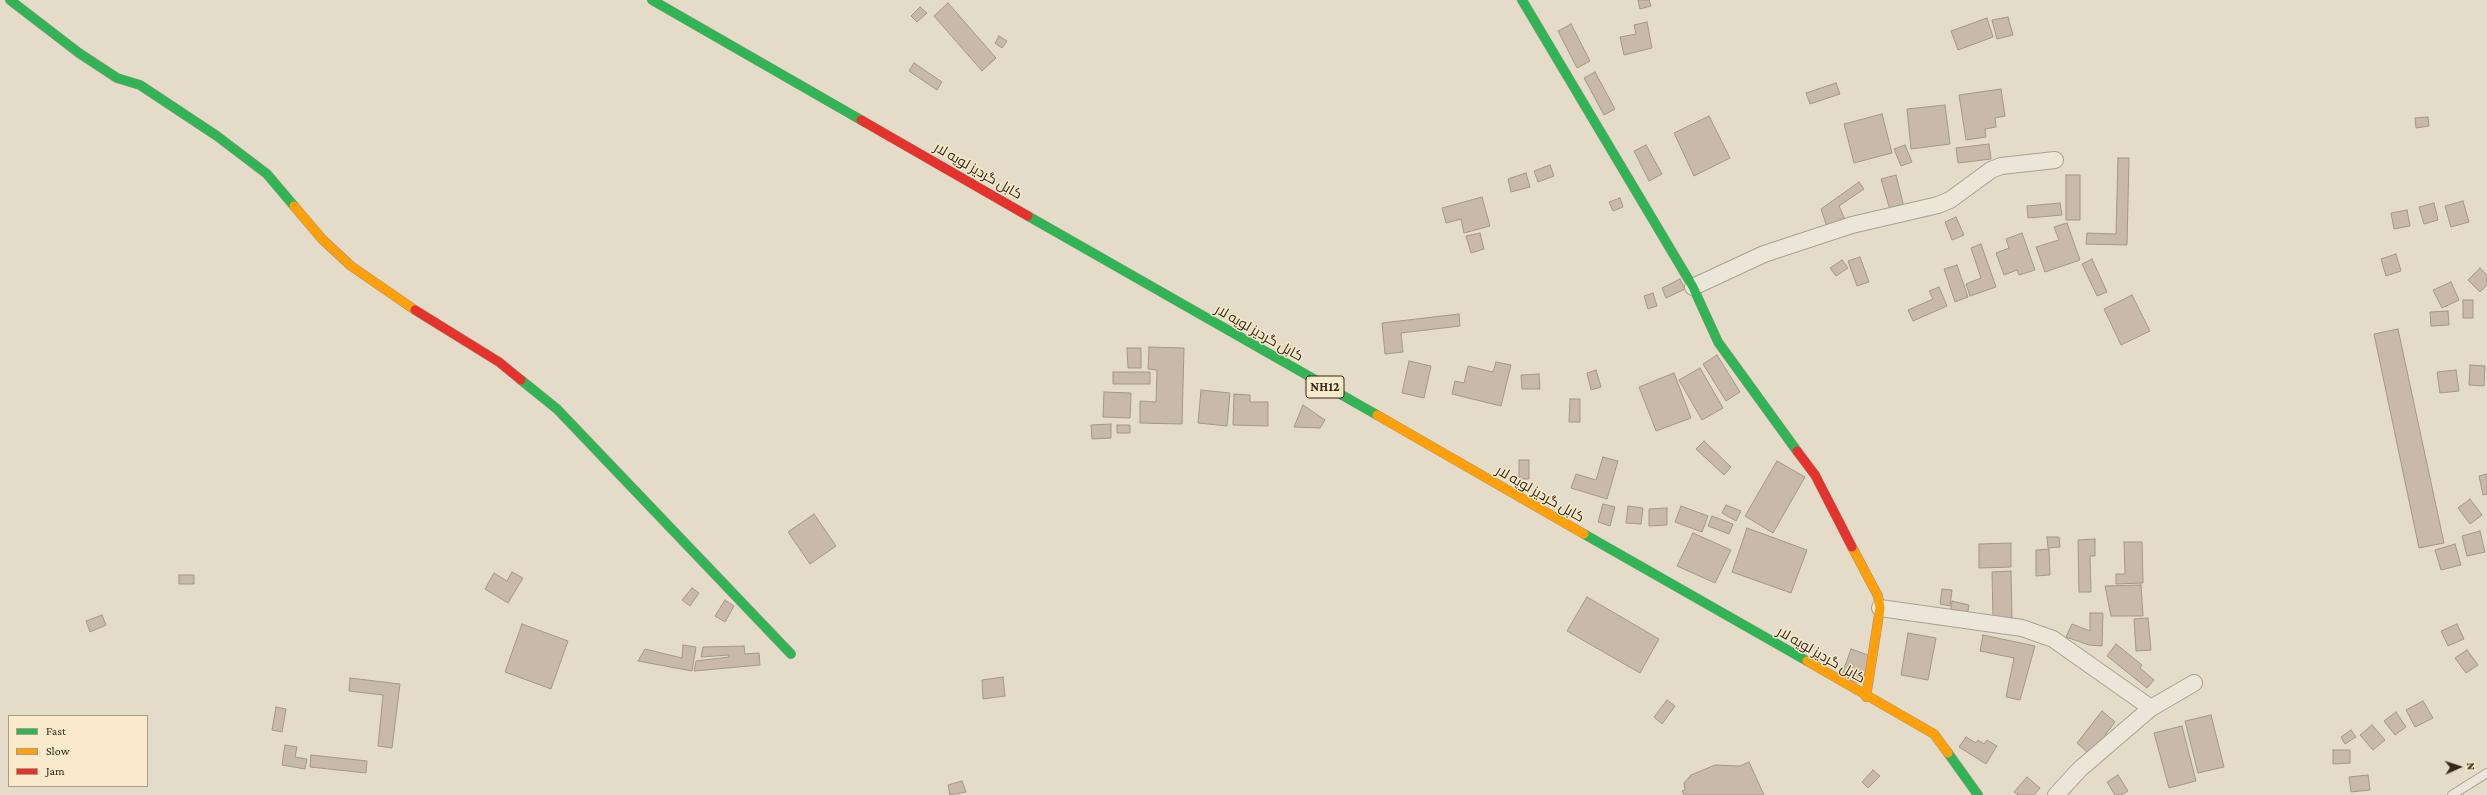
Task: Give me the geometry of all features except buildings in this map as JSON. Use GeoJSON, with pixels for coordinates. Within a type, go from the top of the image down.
{"type":"FeatureCollection","features":[{"type":"Feature","properties":{"kind":"main road"},"geometry":{"type":"LineString","coordinates":[[10,0],[79,53],[117,78],[140,85],[217,136],[267,174],[322,239],[351,266],[444,329],[499,362],[557,409],[791,654]]}},
{"type":"Feature","properties":{"kind":"main road","name":"کابل گردیز لویه لار"},"geometry":{"type":"LineString","coordinates":[[652,0],[1866,697],[1934,734],[1978,795]]}},
{"type":"Feature","properties":{"kind":"main road"},"geometry":{"type":"LineString","coordinates":[[1522,0],[1693,287],[1718,342],[1815,475],[1878,596],[1880,608],[1866,697]]}},
{"type":"Feature","properties":{"kind":"street"},"geometry":{"type":"LineString","coordinates":[[1693,287],[1764,254],[1852,225],[1938,205],[1950,200],[1991,170],[2001,166],[2055,160]]}},
{"type":"Feature","properties":{"kind":"street"},"geometry":{"type":"LineString","coordinates":[[1880,608],[2022,628],[2053,639],[2152,708]]}},
{"type":"Feature","properties":{"kind":"street"},"geometry":{"type":"LineString","coordinates":[[2056,795],[2080,769],[2152,708],[2194,683]]}},
{"type":"Feature","properties":{"kind":"lane"},"geometry":{"type":"LineString","coordinates":[[2452,795],[2487,773]]}},
{"type":"Feature","properties":{"kind":"traffic: fast"},"geometry":{"type":"LineString","coordinates":[[10,0],[79,53],[117,78],[140,85],[217,136],[267,174],[294,206]]}},
{"type":"Feature","properties":{"kind":"traffic: fast"},"geometry":{"type":"LineString","coordinates":[[652,0],[861,120]]}},
{"type":"Feature","properties":{"kind":"traffic: fast"},"geometry":{"type":"LineString","coordinates":[[1522,0],[1693,287],[1718,342],[1797,451]]}},
{"type":"Feature","properties":{"kind":"traffic: fast"},"geometry":{"type":"LineString","coordinates":[[1028,216],[1377,415]]}},
{"type":"Feature","properties":{"kind":"traffic: fast"},"geometry":{"type":"LineString","coordinates":[[521,380],[557,409],[791,654]]}},
{"type":"Feature","properties":{"kind":"traffic: fast"},"geometry":{"type":"LineString","coordinates":[[1584,534],[1807,661]]}},
{"type":"Feature","properties":{"kind":"traffic: fast"},"geometry":{"type":"LineString","coordinates":[[1948,753],[1978,795]]}},
{"type":"Feature","properties":{"kind":"traffic: slow"},"geometry":{"type":"LineString","coordinates":[[294,206],[322,239],[351,266],[415,310]]}},
{"type":"Feature","properties":{"kind":"traffic: slow"},"geometry":{"type":"LineString","coordinates":[[1377,415],[1584,534]]}},
{"type":"Feature","properties":{"kind":"traffic: slow"},"geometry":{"type":"LineString","coordinates":[[1852,547],[1878,596],[1880,608],[1866,697]]}},
{"type":"Feature","properties":{"kind":"traffic: slow"},"geometry":{"type":"LineString","coordinates":[[1807,661],[1934,734],[1948,753]]}},
{"type":"Feature","properties":{"kind":"traffic: jam"},"geometry":{"type":"LineString","coordinates":[[861,120],[1028,216]]}},
{"type":"Feature","properties":{"kind":"traffic: jam"},"geometry":{"type":"LineString","coordinates":[[415,310],[499,362],[521,380]]}},
{"type":"Feature","properties":{"kind":"traffic: jam"},"geometry":{"type":"LineString","coordinates":[[1797,451],[1815,475],[1852,547]]}}]}
